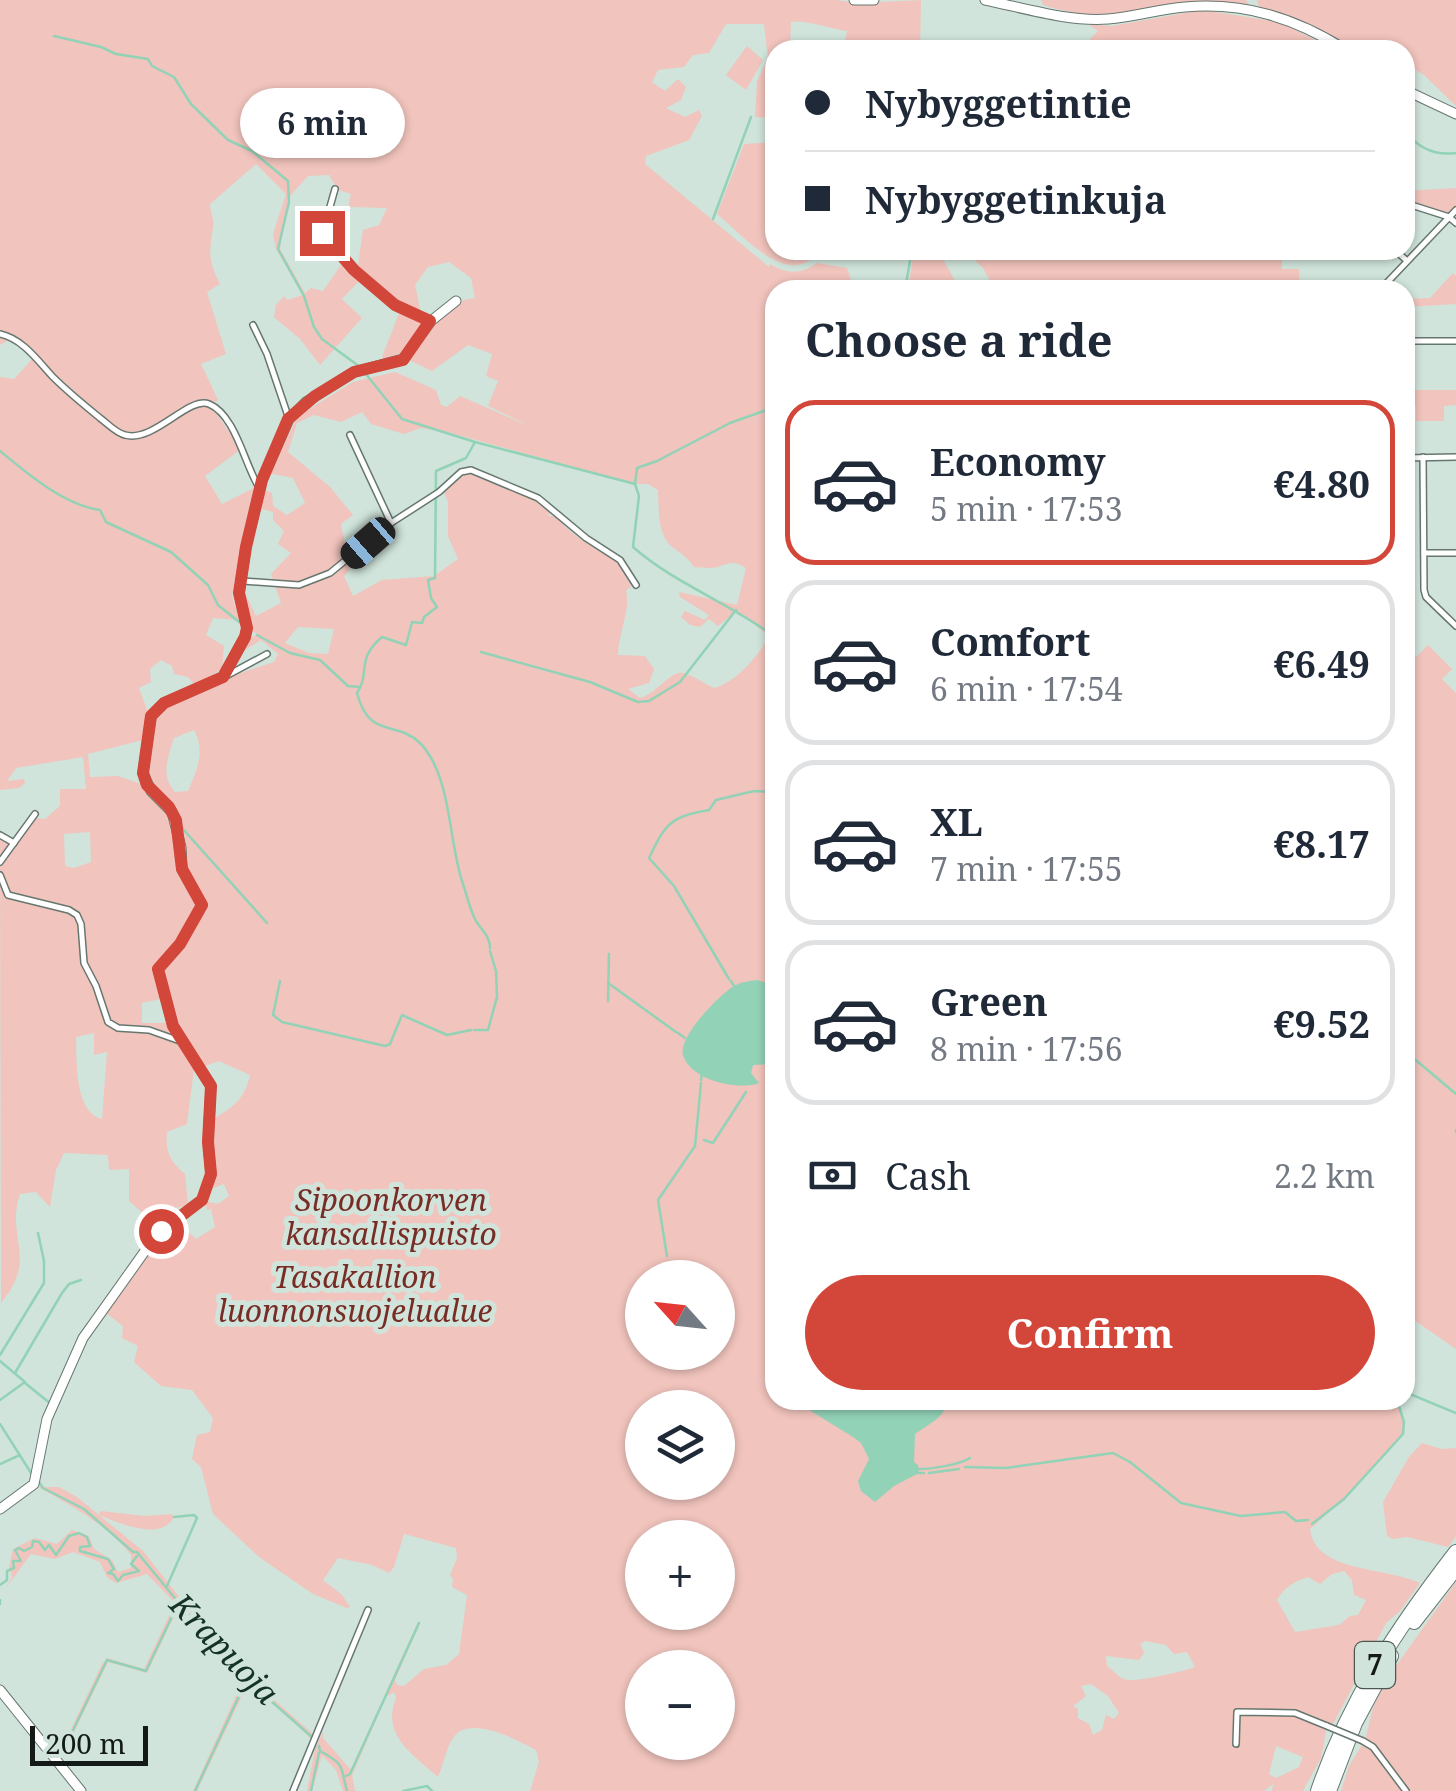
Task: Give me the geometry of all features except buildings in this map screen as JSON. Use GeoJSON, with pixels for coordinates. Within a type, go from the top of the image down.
{"type":"FeatureCollection","features":[{"type":"Feature","properties":{"kind":"highway","name":"7"},"geometry":{"type":"LineString","coordinates":[[1318,1791],[1338,1737],[1372,1669],[1456,1552]]}},
{"type":"Feature","properties":{"kind":"highway","name":"7"},"geometry":{"type":"LineString","coordinates":[[1328,1791],[1355,1723],[1381,1673],[1409,1628],[1456,1568]]}},
{"type":"Feature","properties":{"kind":"street"},"geometry":{"type":"LineString","coordinates":[[854,0],[874,0]]}},
{"type":"Feature","properties":{"kind":"street"},"geometry":{"type":"LineString","coordinates":[[985,0],[1069,17],[1106,19],[1182,7],[1220,6],[1263,11],[1311,28],[1330,40]]}},
{"type":"Feature","properties":{"kind":"street"},"geometry":{"type":"LineString","coordinates":[[1415,95],[1456,114]]}},
{"type":"Feature","properties":{"kind":"street"},"geometry":{"type":"LineString","coordinates":[[336,189],[322,235],[354,270],[395,305],[430,321]]}},
{"type":"Feature","properties":{"kind":"street"},"geometry":{"type":"LineString","coordinates":[[1415,206],[1456,223]]}},
{"type":"Feature","properties":{"kind":"street"},"geometry":{"type":"LineString","coordinates":[[1415,251],[1456,210]]}},
{"type":"Feature","properties":{"kind":"street"},"geometry":{"type":"LineString","coordinates":[[1389,280],[1406,260]]}},
{"type":"Feature","properties":{"kind":"street"},"geometry":{"type":"LineString","coordinates":[[223,677],[247,628],[240,581],[260,489],[288,419],[315,396],[354,372],[403,360],[430,321],[456,301]]}},
{"type":"Feature","properties":{"kind":"street"},"geometry":{"type":"LineString","coordinates":[[252,325],[267,354],[288,419]]}},
{"type":"Feature","properties":{"kind":"street"},"geometry":{"type":"LineString","coordinates":[[0,334],[36,356],[74,396],[121,434],[131,437],[167,424],[190,406],[212,406],[235,435],[260,489]]}},
{"type":"Feature","properties":{"kind":"street"},"geometry":{"type":"LineString","coordinates":[[1415,341],[1456,340]]}},
{"type":"Feature","properties":{"kind":"street"},"geometry":{"type":"LineString","coordinates":[[350,435],[391,523]]}},
{"type":"Feature","properties":{"kind":"street"},"geometry":{"type":"LineString","coordinates":[[1415,457],[1456,457]]}},
{"type":"Feature","properties":{"kind":"street"},"geometry":{"type":"LineString","coordinates":[[1423,457],[1425,595],[1456,626]]}},
{"type":"Feature","properties":{"kind":"street"},"geometry":{"type":"LineString","coordinates":[[240,581],[299,585],[312,582],[340,568],[391,523],[436,494],[460,472],[470,470],[528,492],[586,538],[612,553],[636,585]]}},
{"type":"Feature","properties":{"kind":"street"},"geometry":{"type":"LineString","coordinates":[[1424,553],[1456,552]]}},
{"type":"Feature","properties":{"kind":"street"},"geometry":{"type":"LineString","coordinates":[[0,1510],[34,1484],[50,1412],[90,1325],[155,1237],[204,1196],[212,1168],[208,1142],[212,1094],[209,1081],[173,1026],[158,969],[180,944],[202,905],[182,869],[176,820],[147,785],[143,763],[154,711],[267,654]]}},
{"type":"Feature","properties":{"kind":"street"},"geometry":{"type":"LineString","coordinates":[[0,862],[36,814]]}},
{"type":"Feature","properties":{"kind":"street"},"geometry":{"type":"LineString","coordinates":[[0,835],[14,843]]}},
{"type":"Feature","properties":{"kind":"street"},"geometry":{"type":"LineString","coordinates":[[0,875],[8,895],[69,910],[77,916],[84,962],[108,1022],[118,1028],[148,1030],[183,1042]]}},
{"type":"Feature","properties":{"kind":"street"},"geometry":{"type":"LineString","coordinates":[[293,1791],[368,1610]]}},
{"type":"Feature","properties":{"kind":"street"},"geometry":{"type":"LineString","coordinates":[[0,1690],[80,1791]]}},
{"type":"Feature","properties":{"kind":"street"},"geometry":{"type":"LineString","coordinates":[[1236,1744],[1237,1712],[1295,1713],[1373,1747],[1406,1791]]}},
{"type":"Feature","properties":{"kind":"green space"},"geometry":{"type":"Polygon","coordinates":[[[0,0],[921,0],[920,40],[845,40],[847,31],[796,21],[791,22],[790,40],[766,40],[764,24],[726,24],[709,53],[693,55],[684,67],[658,70],[652,82],[665,91],[678,79],[686,87],[681,100],[666,108],[685,117],[699,110],[702,116],[689,140],[646,156],[645,164],[769,267],[770,264],[794,272],[817,263],[847,268],[851,280],[765,280],[765,633],[737,611],[718,626],[709,619],[700,627],[690,625],[681,617],[685,611],[705,620],[709,615],[680,597],[679,592],[737,605],[746,568],[732,563],[715,568],[694,567],[666,540],[658,490],[648,484],[635,484],[447,432],[421,428],[404,434],[371,424],[362,412],[341,422],[314,415],[297,423],[288,452],[330,487],[353,515],[341,524],[350,569],[344,576],[353,596],[382,580],[434,576],[458,559],[448,536],[448,502],[443,489],[468,472],[531,497],[550,512],[548,516],[554,516],[624,568],[631,586],[626,591],[618,655],[645,656],[654,669],[649,683],[628,689],[640,698],[678,673],[714,688],[723,685],[746,667],[765,642],[765,1410],[1400,1410],[1403,1434],[1344,1499],[1310,1529],[1315,1543],[1338,1561],[1420,1583],[1386,1623],[1332,1726],[1327,1726],[1321,1758],[1303,1791],[1272,1791],[1273,1784],[1264,1791],[530,1791],[539,1762],[536,1750],[506,1735],[481,1729],[460,1731],[453,1738],[438,1777],[409,1752],[396,1733],[394,1692],[386,1697],[352,1775],[355,1791],[343,1791],[336,1770],[322,1755],[312,1791],[307,1791],[315,1749],[323,1732],[323,1738],[351,1770],[418,1622],[395,1680],[397,1685],[404,1686],[424,1669],[446,1665],[459,1654],[467,1595],[452,1587],[450,1575],[457,1558],[456,1548],[404,1534],[389,1573],[338,1558],[323,1580],[342,1595],[350,1607],[347,1608],[313,1594],[259,1557],[213,1514],[201,1467],[192,1459],[197,1435],[210,1432],[213,1418],[192,1390],[161,1386],[134,1362],[138,1346],[122,1338],[123,1326],[102,1310],[148,1250],[167,1247],[186,1230],[196,1239],[215,1227],[205,1201],[218,1204],[229,1196],[224,1184],[208,1190],[213,1119],[237,1102],[250,1075],[219,1061],[202,1067],[175,1025],[160,969],[203,899],[187,873],[178,819],[153,789],[146,772],[156,712],[225,678],[274,662],[278,654],[261,640],[245,650],[249,639],[258,634],[250,631],[241,593],[243,589],[256,616],[281,603],[271,574],[291,553],[278,544],[284,531],[273,520],[273,512],[259,508],[262,489],[272,493],[273,506],[287,515],[305,503],[293,478],[273,474],[267,477],[298,416],[353,382],[395,372],[436,390],[441,405],[447,407],[460,396],[536,429],[488,406],[498,381],[486,376],[492,354],[468,345],[432,371],[407,359],[444,312],[475,298],[471,278],[449,262],[428,267],[415,285],[421,313],[396,303],[358,266],[363,230],[379,225],[387,208],[348,207],[351,194],[338,190],[329,175],[308,176],[289,197],[280,249],[305,293],[311,288],[323,291],[341,265],[362,278],[342,299],[362,318],[320,365],[300,339],[274,317],[276,305],[284,296],[287,300],[303,295],[276,249],[273,234],[286,194],[256,164],[210,204],[210,257],[220,284],[207,292],[226,354],[201,364],[218,400],[213,404],[191,404],[139,432],[118,427],[88,405],[16,336],[0,345],[0,0]],[[298,627],[285,643],[309,653],[328,654],[334,629],[298,627]],[[194,730],[174,738],[167,766],[170,786],[175,792],[188,791],[197,768],[200,753],[194,730]],[[1344,1571],[1332,1574],[1320,1584],[1308,1577],[1299,1581],[1277,1600],[1295,1632],[1339,1625],[1358,1615],[1366,1600],[1354,1595],[1352,1580],[1344,1571]],[[1146,1641],[1140,1644],[1144,1653],[1139,1660],[1106,1656],[1107,1666],[1128,1680],[1195,1667],[1187,1652],[1174,1654],[1166,1645],[1146,1641]],[[1091,1684],[1081,1686],[1086,1696],[1073,1706],[1093,1735],[1102,1730],[1106,1715],[1114,1719],[1119,1713],[1108,1696],[1091,1684]],[[1276,1746],[1269,1774],[1276,1778],[1299,1767],[1303,1757],[1276,1746]]]}},
{"type":"Feature","properties":{"kind":"green space"},"geometry":{"type":"Polygon","coordinates":[[[1041,0],[1246,0],[1250,6],[1194,5],[1098,15],[1043,5],[1041,0]]]}},
{"type":"Feature","properties":{"kind":"green space"},"geometry":{"type":"Polygon","coordinates":[[[1257,0],[1456,0],[1456,106],[1415,70],[1415,40],[1338,40],[1313,25],[1259,7],[1257,0]]]}},
{"type":"Feature","properties":{"kind":"green space"},"geometry":{"type":"Polygon","coordinates":[[[1202,10],[1279,22],[1316,40],[1090,39],[1098,31],[1088,24],[1112,26],[1202,10]]]}},
{"type":"Feature","properties":{"kind":"green space"},"geometry":{"type":"Polygon","coordinates":[[[747,46],[763,60],[746,90],[726,75],[747,46]]]}},
{"type":"Feature","properties":{"kind":"green space"},"geometry":{"type":"Polygon","coordinates":[[[765,64],[765,118],[755,117],[757,81],[765,64]]]}},
{"type":"Feature","properties":{"kind":"green space"},"geometry":{"type":"Polygon","coordinates":[[[765,143],[765,254],[717,214],[744,144],[765,143]]]}},
{"type":"Feature","properties":{"kind":"green space"},"geometry":{"type":"Polygon","coordinates":[[[1456,188],[1456,210],[1451,215],[1415,206],[1415,190],[1456,188]]]}},
{"type":"Feature","properties":{"kind":"green space"},"geometry":{"type":"Polygon","coordinates":[[[775,260],[809,260],[795,265],[775,260]]]}},
{"type":"Feature","properties":{"kind":"green space"},"geometry":{"type":"Polygon","coordinates":[[[912,260],[944,260],[954,280],[910,280],[912,260]]]}},
{"type":"Feature","properties":{"kind":"green space"},"geometry":{"type":"Polygon","coordinates":[[[975,260],[1282,260],[1282,269],[1299,269],[1300,280],[990,280],[975,260]]]}},
{"type":"Feature","properties":{"kind":"green space"},"geometry":{"type":"Polygon","coordinates":[[[1453,273],[1456,276],[1456,304],[1415,306],[1415,299],[1430,298],[1453,273]]]}},
{"type":"Feature","properties":{"kind":"green space"},"geometry":{"type":"Polygon","coordinates":[[[400,311],[423,318],[426,324],[401,356],[385,363],[382,357],[400,311]]]}},
{"type":"Feature","properties":{"kind":"green space"},"geometry":{"type":"Polygon","coordinates":[[[34,357],[120,436],[146,434],[189,409],[211,406],[241,449],[205,476],[222,504],[254,488],[232,596],[240,620],[213,618],[206,635],[224,646],[222,669],[195,685],[188,677],[174,674],[172,666],[161,660],[150,669],[151,682],[139,688],[149,715],[143,740],[88,754],[90,777],[118,776],[144,785],[158,800],[173,821],[179,861],[200,905],[178,943],[155,968],[165,998],[142,1003],[142,1023],[170,1023],[195,1061],[187,1124],[167,1132],[170,1156],[185,1174],[188,1205],[145,1215],[129,1201],[129,1169],[109,1170],[108,1155],[64,1153],[56,1170],[50,1207],[36,1192],[20,1194],[16,1209],[18,1273],[1,1303],[0,838],[14,846],[35,818],[45,819],[60,806],[60,789],[86,789],[83,757],[16,768],[7,781],[24,779],[25,783],[19,788],[0,790],[0,377],[14,379],[34,357]],[[90,832],[64,834],[65,866],[74,868],[91,862],[90,832]],[[94,1033],[76,1037],[77,1072],[86,1107],[102,1119],[107,1052],[94,1055],[94,1033]]]}},
{"type":"Feature","properties":{"kind":"green space"},"geometry":{"type":"Polygon","coordinates":[[[1415,390],[1456,390],[1456,405],[1444,406],[1444,421],[1416,421],[1415,390]]]}},
{"type":"Feature","properties":{"kind":"green space"},"geometry":{"type":"Polygon","coordinates":[[[1428,645],[1452,669],[1442,679],[1456,693],[1456,1349],[1415,1321],[1416,657],[1428,645]]]}},
{"type":"Feature","properties":{"kind":"green space"},"geometry":{"type":"Polygon","coordinates":[[[1422,1443],[1441,1449],[1456,1448],[1456,1536],[1448,1547],[1387,1536],[1383,1502],[1409,1457],[1422,1443]]]}},
{"type":"Feature","properties":{"kind":"green space"},"geometry":{"type":"Polygon","coordinates":[[[38,1487],[59,1487],[77,1497],[143,1551],[229,1660],[314,1735],[312,1740],[248,1683],[197,1791],[193,1791],[243,1680],[185,1610],[177,1610],[147,1673],[108,1662],[62,1757],[59,1754],[102,1664],[107,1658],[144,1669],[175,1603],[147,1574],[116,1583],[107,1577],[100,1562],[73,1552],[55,1559],[31,1554],[6,1588],[12,1577],[9,1567],[13,1549],[35,1538],[57,1544],[72,1530],[89,1536],[94,1549],[112,1560],[118,1572],[131,1568],[131,1555],[111,1534],[38,1487]]]}},
{"type":"Feature","properties":{"kind":"green space"},"geometry":{"type":"Polygon","coordinates":[[[100,1511],[174,1517],[160,1528],[150,1529],[117,1522],[99,1515],[100,1511]]]}},
{"type":"Feature","properties":{"kind":"green space"},"geometry":{"type":"Polygon","coordinates":[[[1456,1582],[1456,1791],[1341,1791],[1349,1766],[1365,1740],[1373,1708],[1386,1680],[1456,1582]]]}},
{"type":"Feature","properties":{"kind":"shaded area"},"geometry":{"type":"Polygon","coordinates":[[[765,982],[765,1064],[753,1065],[751,1073],[759,1083],[739,1086],[695,1071],[687,1064],[683,1047],[710,1007],[739,984],[765,982]]]}},
{"type":"Feature","properties":{"kind":"shaded area"},"geometry":{"type":"Polygon","coordinates":[[[809,1410],[944,1410],[915,1434],[914,1462],[919,1473],[875,1502],[861,1491],[858,1481],[869,1459],[853,1437],[809,1410]]]}},
{"type":"Feature","properties":{"kind":"waterway"},"geometry":{"type":"LineString","coordinates":[[54,36],[148,59],[152,66],[174,77],[191,104],[228,140],[252,151],[288,181],[289,202],[278,249],[322,339],[360,367]]}},
{"type":"Feature","properties":{"kind":"waterway"},"geometry":{"type":"LineString","coordinates":[[713,219],[751,117]]}},
{"type":"Feature","properties":{"kind":"waterway"},"geometry":{"type":"LineString","coordinates":[[1415,142],[1427,150],[1456,153]]}},
{"type":"Feature","properties":{"kind":"waterway"},"geometry":{"type":"LineString","coordinates":[[907,280],[910,260]]}},
{"type":"Feature","properties":{"kind":"waterway"},"geometry":{"type":"LineString","coordinates":[[365,373],[402,419],[635,484],[639,496],[633,547],[765,630]]}},
{"type":"Feature","properties":{"kind":"waterway"},"geometry":{"type":"LineString","coordinates":[[635,484],[637,468],[765,411]]}},
{"type":"Feature","properties":{"kind":"waterway"},"geometry":{"type":"LineString","coordinates":[[475,442],[466,458],[436,471],[435,578],[428,580],[437,607],[422,623],[412,622],[406,645],[382,637],[374,645],[357,693],[369,717],[411,736],[430,757],[444,791],[469,903],[490,948]]}},
{"type":"Feature","properties":{"kind":"waterway"},"geometry":{"type":"LineString","coordinates":[[0,451],[60,495],[100,510],[106,522],[171,552],[208,585],[218,605],[243,625]]}},
{"type":"Feature","properties":{"kind":"waterway"},"geometry":{"type":"LineString","coordinates":[[481,652],[590,682],[638,702],[649,701],[680,682],[736,610]]}},
{"type":"Feature","properties":{"kind":"waterway"},"geometry":{"type":"LineString","coordinates":[[257,635],[290,653],[320,660],[348,686],[360,687]]}},
{"type":"Feature","properties":{"kind":"waterway"},"geometry":{"type":"LineString","coordinates":[[729,979],[674,886],[649,858],[665,829],[677,819],[709,810],[716,800],[765,792]]}},
{"type":"Feature","properties":{"kind":"waterway"},"geometry":{"type":"LineString","coordinates":[[182,828],[267,923]]}},
{"type":"Feature","properties":{"kind":"waterway"},"geometry":{"type":"LineString","coordinates":[[474,1030],[488,1030],[497,997],[490,951]]}},
{"type":"Feature","properties":{"kind":"waterway"},"geometry":{"type":"LineString","coordinates":[[608,1001],[609,954]]}},
{"type":"Feature","properties":{"kind":"waterway"},"geometry":{"type":"LineString","coordinates":[[280,981],[273,1015],[282,1022],[385,1046],[390,1044],[402,1015],[447,1035],[471,1030]]}},
{"type":"Feature","properties":{"kind":"waterway"},"geometry":{"type":"LineString","coordinates":[[731,981],[734,986]]}},
{"type":"Feature","properties":{"kind":"waterway"},"geometry":{"type":"LineString","coordinates":[[608,983],[676,1032]]}},
{"type":"Feature","properties":{"kind":"waterway"},"geometry":{"type":"LineString","coordinates":[[678,1033],[685,1038]]}},
{"type":"Feature","properties":{"kind":"waterway"},"geometry":{"type":"LineString","coordinates":[[1415,1059],[1456,1094]]}},
{"type":"Feature","properties":{"kind":"waterway"},"geometry":{"type":"LineString","coordinates":[[701,1080],[702,1073]]}},
{"type":"Feature","properties":{"kind":"waterway"},"geometry":{"type":"LineString","coordinates":[[667,1256],[658,1200],[695,1146],[701,1083]]}},
{"type":"Feature","properties":{"kind":"waterway"},"geometry":{"type":"LineString","coordinates":[[704,1140],[713,1143],[746,1092]]}},
{"type":"Feature","properties":{"kind":"waterway"},"geometry":{"type":"LineString","coordinates":[[0,1355],[44,1283],[38,1233]]}},
{"type":"Feature","properties":{"kind":"waterway"},"geometry":{"type":"LineString","coordinates":[[15,1373],[62,1293],[69,1284],[81,1280]]}},
{"type":"Feature","properties":{"kind":"waterway"},"geometry":{"type":"LineString","coordinates":[[0,1361],[25,1382],[0,1400]]}},
{"type":"Feature","properties":{"kind":"waterway"},"geometry":{"type":"LineString","coordinates":[[25,1383],[51,1404]]}},
{"type":"Feature","properties":{"kind":"waterway"},"geometry":{"type":"LineString","coordinates":[[1415,1396],[1456,1413]]}},
{"type":"Feature","properties":{"kind":"waterway"},"geometry":{"type":"LineString","coordinates":[[1312,1524],[1344,1499],[1403,1434],[1400,1410]]}},
{"type":"Feature","properties":{"kind":"waterway"},"geometry":{"type":"LineString","coordinates":[[0,1424],[31,1473]]}},
{"type":"Feature","properties":{"kind":"waterway"},"geometry":{"type":"LineString","coordinates":[[965,1467],[1006,1468],[1113,1453],[1181,1503],[1241,1516],[1285,1512],[1296,1521],[1308,1520]]}},
{"type":"Feature","properties":{"kind":"waterway"},"geometry":{"type":"LineString","coordinates":[[0,1464],[20,1455]]}},
{"type":"Feature","properties":{"kind":"waterway"},"geometry":{"type":"LineString","coordinates":[[918,1469],[970,1458]]}},
{"type":"Feature","properties":{"kind":"waterway"},"geometry":{"type":"LineString","coordinates":[[929,1473],[959,1469]]}},
{"type":"Feature","properties":{"kind":"waterway"},"geometry":{"type":"LineString","coordinates":[[919,1473],[924,1473]]}},
{"type":"Feature","properties":{"kind":"waterway","name":"Krapuoja"},"geometry":{"type":"LineString","coordinates":[[39,1482],[43,1488],[84,1509],[137,1552],[229,1664],[313,1738]]}},
{"type":"Feature","properties":{"kind":"waterway"},"geometry":{"type":"LineString","coordinates":[[167,1586],[197,1518],[174,1517]]}},
{"type":"Feature","properties":{"kind":"waterway"},"geometry":{"type":"LineString","coordinates":[[0,1585],[7,1580],[7,1571],[14,1568],[13,1561],[21,1561],[15,1550],[24,1551],[32,1547],[33,1541],[45,1550],[49,1545],[56,1555],[69,1536],[79,1533],[87,1537],[90,1546],[80,1547],[80,1551],[108,1559],[114,1569],[108,1573],[118,1581],[123,1575],[139,1571],[131,1564],[137,1556]]}},
{"type":"Feature","properties":{"kind":"waterway"},"geometry":{"type":"LineString","coordinates":[[61,1755],[107,1660],[146,1671],[176,1608],[182,1605]]}},
{"type":"Feature","properties":{"kind":"waterway"},"geometry":{"type":"LineString","coordinates":[[346,1776],[419,1623]]}},
{"type":"Feature","properties":{"kind":"waterway"},"geometry":{"type":"LineString","coordinates":[[195,1791],[247,1679]]}},
{"type":"Feature","properties":{"kind":"waterway"},"geometry":{"type":"LineString","coordinates":[[319,1746],[341,1767],[347,1791]]}},
{"type":"Feature","properties":{"kind":"waterway"},"geometry":{"type":"LineString","coordinates":[[311,1791],[319,1753]]}},
{"type":"Feature","properties":{"kind":"waterway"},"geometry":{"type":"LineString","coordinates":[[403,1791],[427,1786],[432,1791]]}},
{"type":"Feature","properties":{"kind":"route"},"geometry":{"type":"LineString","coordinates":[[161,1231],[204,1196],[212,1168],[208,1142],[213,1101],[209,1081],[173,1026],[168,998],[159,978],[162,961],[180,944],[202,905],[182,869],[176,820],[169,807],[151,791],[143,773],[151,716],[158,706],[223,677],[245,637],[247,628],[239,593],[246,547],[262,480],[288,419],[298,408],[354,372],[403,360],[430,321],[395,305],[354,270],[322,233]]}},
{"type":"Feature","properties":{"kind":"park label","name":"Sipoonkorven kansallispuisto"},"geometry":{"type":"Point","coordinates":[391,1218]}},
{"type":"Feature","properties":{"kind":"park label","name":"Tasakallion luonnonsuojelualue"},"geometry":{"type":"Point","coordinates":[355,1295]}}]}
